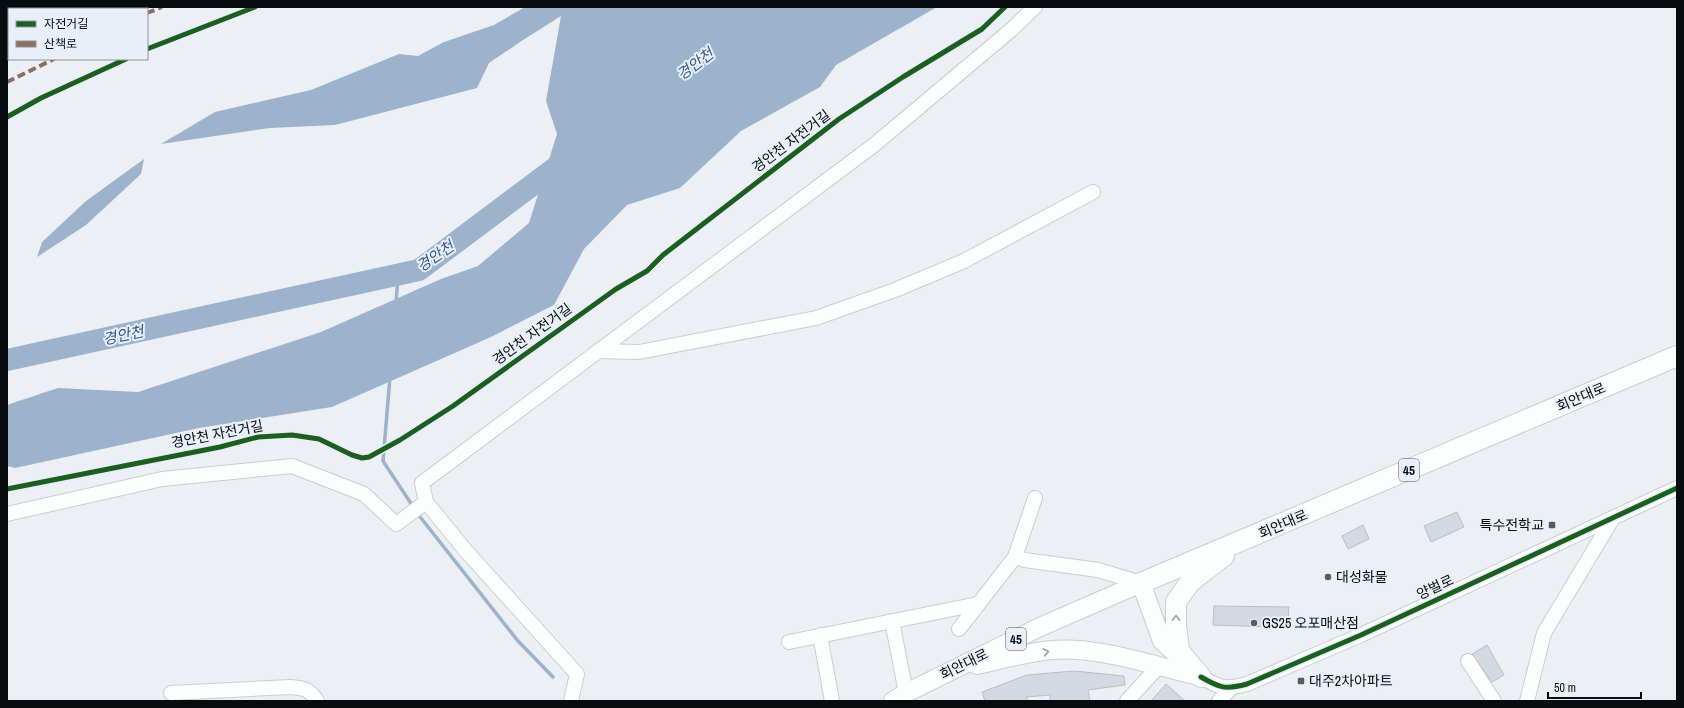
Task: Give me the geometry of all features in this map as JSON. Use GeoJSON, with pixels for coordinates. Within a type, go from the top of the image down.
{"type":"FeatureCollection","features":[{"type":"Feature","properties":{"kind":"highway","name":"회안대로"},"geometry":{"type":"LineString","coordinates":[[1141,583],[1248,539],[1677,356]]}},
{"type":"Feature","properties":{"kind":"highway"},"geometry":{"type":"LineString","coordinates":[[1201,677],[1179,651],[1176,626],[1176,602],[1190,582],[1248,539]]}},
{"type":"Feature","properties":{"kind":"main road","name":"회안대로"},"geometry":{"type":"LineString","coordinates":[[899,697],[1040,627],[1141,583]]}},
{"type":"Feature","properties":{"kind":"main road"},"geometry":{"type":"LineString","coordinates":[[1141,583],[1162,641],[1201,677]]}},
{"type":"Feature","properties":{"kind":"main road"},"geometry":{"type":"LineString","coordinates":[[952,670],[1052,650],[1088,651],[1201,677]]}},
{"type":"Feature","properties":{"kind":"street"},"geometry":{"type":"LineString","coordinates":[[571,701],[577,674],[424,504],[422,483],[874,144],[1011,30],[1035,7]]}},
{"type":"Feature","properties":{"kind":"street"},"geometry":{"type":"LineString","coordinates":[[598,351],[639,352],[816,318],[895,290],[964,261],[1093,192]]}},
{"type":"Feature","properties":{"kind":"street"},"geometry":{"type":"LineString","coordinates":[[7,514],[162,479],[292,466],[364,494],[396,524],[424,504]]}},
{"type":"Feature","properties":{"kind":"street","name":"양벌로"},"geometry":{"type":"LineString","coordinates":[[1230,689],[1247,684],[1361,635],[1677,488]]}},
{"type":"Feature","properties":{"kind":"street"},"geometry":{"type":"LineString","coordinates":[[959,629],[1014,557],[1034,498]]}},
{"type":"Feature","properties":{"kind":"street"},"geometry":{"type":"LineString","coordinates":[[1527,701],[1544,633],[1613,518]]}},
{"type":"Feature","properties":{"kind":"street"},"geometry":{"type":"LineString","coordinates":[[1014,557],[1025,560],[1098,570],[1141,583]]}},
{"type":"Feature","properties":{"kind":"street"},"geometry":{"type":"LineString","coordinates":[[789,642],[978,604]]}},
{"type":"Feature","properties":{"kind":"street"},"geometry":{"type":"LineString","coordinates":[[892,621],[899,697]]}},
{"type":"Feature","properties":{"kind":"street"},"geometry":{"type":"LineString","coordinates":[[820,635],[832,701]]}},
{"type":"Feature","properties":{"kind":"street"},"geometry":{"type":"LineString","coordinates":[[1468,661],[1494,701]]}},
{"type":"Feature","properties":{"kind":"street"},"geometry":{"type":"LineString","coordinates":[[1127,701],[1158,667]]}},
{"type":"Feature","properties":{"kind":"street"},"geometry":{"type":"LineString","coordinates":[[1201,677],[1216,685],[1230,689],[1219,701]]}},
{"type":"Feature","properties":{"kind":"street"},"geometry":{"type":"LineString","coordinates":[[171,693],[290,687],[305,688],[314,695],[317,701]]}},
{"type":"Feature","properties":{"kind":"water"},"geometry":{"type":"Polygon","coordinates":[[[525,7],[937,7],[836,65],[820,87],[741,131],[680,188],[627,205],[584,249],[554,305],[491,337],[332,407],[199,428],[15,468],[7,466],[7,405],[58,388],[138,392],[321,332],[441,279],[478,266],[529,223],[557,134],[546,101],[561,16],[489,63],[477,88],[335,125],[270,128],[161,144],[215,112],[311,90],[399,54],[418,56],[444,42],[494,25],[525,7]]]}},
{"type":"Feature","properties":{"kind":"water"},"geometry":{"type":"Polygon","coordinates":[[[144,159],[141,174],[86,225],[37,257],[42,242],[86,201],[144,159]]]}},
{"type":"Feature","properties":{"kind":"building"},"geometry":{"type":"Polygon","coordinates":[[[1457,512],[1464,527],[1431,542],[1424,526],[1457,512]]]}},
{"type":"Feature","properties":{"kind":"building"},"geometry":{"type":"Polygon","coordinates":[[[1363,525],[1369,539],[1348,549],[1342,536],[1363,525]]]}},
{"type":"Feature","properties":{"kind":"building"},"geometry":{"type":"Polygon","coordinates":[[[1214,606],[1289,607],[1288,622],[1272,627],[1213,625],[1214,606]]]}},
{"type":"Feature","properties":{"kind":"building"},"geometry":{"type":"Polygon","coordinates":[[[1487,645],[1504,675],[1492,682],[1472,654],[1487,645]]]}},
{"type":"Feature","properties":{"kind":"building"},"geometry":{"type":"Polygon","coordinates":[[[1074,671],[1124,676],[1125,685],[1088,690],[1090,701],[1050,701],[1050,695],[1026,697],[1028,701],[985,701],[982,692],[1027,675],[1074,671]]]}},
{"type":"Feature","properties":{"kind":"building"},"geometry":{"type":"Polygon","coordinates":[[[1166,684],[1185,701],[1151,701],[1166,684]]]}},
{"type":"Feature","properties":{"kind":"waterway","name":"경안천"},"geometry":{"type":"LineString","coordinates":[[7,360],[419,270],[567,159]]}},
{"type":"Feature","properties":{"kind":"waterway"},"geometry":{"type":"LineString","coordinates":[[396,303],[398,276]]}},
{"type":"Feature","properties":{"kind":"waterway"},"geometry":{"type":"LineString","coordinates":[[390,377],[383,461],[414,508]]}},
{"type":"Feature","properties":{"kind":"waterway"},"geometry":{"type":"LineString","coordinates":[[417,513],[518,641],[553,677]]}},
{"type":"Feature","properties":{"kind":"marked path"},"geometry":{"type":"LineString","coordinates":[[148,13],[162,7]]}},
{"type":"Feature","properties":{"kind":"marked path"},"geometry":{"type":"LineString","coordinates":[[7,82],[52,60]]}},
{"type":"Feature","properties":{"kind":"cycle path"},"geometry":{"type":"LineString","coordinates":[[148,49],[255,7]]}},
{"type":"Feature","properties":{"kind":"cycle path","name":"경안천 자전거길"},"geometry":{"type":"LineString","coordinates":[[7,489],[220,447],[258,437],[292,435],[319,439],[352,455],[362,458],[369,457],[400,440],[453,406],[616,289],[647,271],[663,255],[839,119],[903,77],[982,29],[1005,7]]}},
{"type":"Feature","properties":{"kind":"cycle path"},"geometry":{"type":"LineString","coordinates":[[7,117],[41,98],[124,60]]}},
{"type":"Feature","properties":{"kind":"cycle path"},"geometry":{"type":"LineString","coordinates":[[1201,677],[1213,684],[1223,687],[1233,687],[1247,684],[1361,635],[1677,488]]}},
{"type":"Feature","properties":{"kind":"place","name":"특수전학교"},"geometry":{"type":"Point","coordinates":[1552,525]}},
{"type":"Feature","properties":{"kind":"place","name":"대성화물"},"geometry":{"type":"Point","coordinates":[1328,577]}},
{"type":"Feature","properties":{"kind":"place","name":"GS25 오포매산점"},"geometry":{"type":"Point","coordinates":[1254,623]}},
{"type":"Feature","properties":{"kind":"place","name":"대주2차아파트"},"geometry":{"type":"Point","coordinates":[1301,681]}}]}
